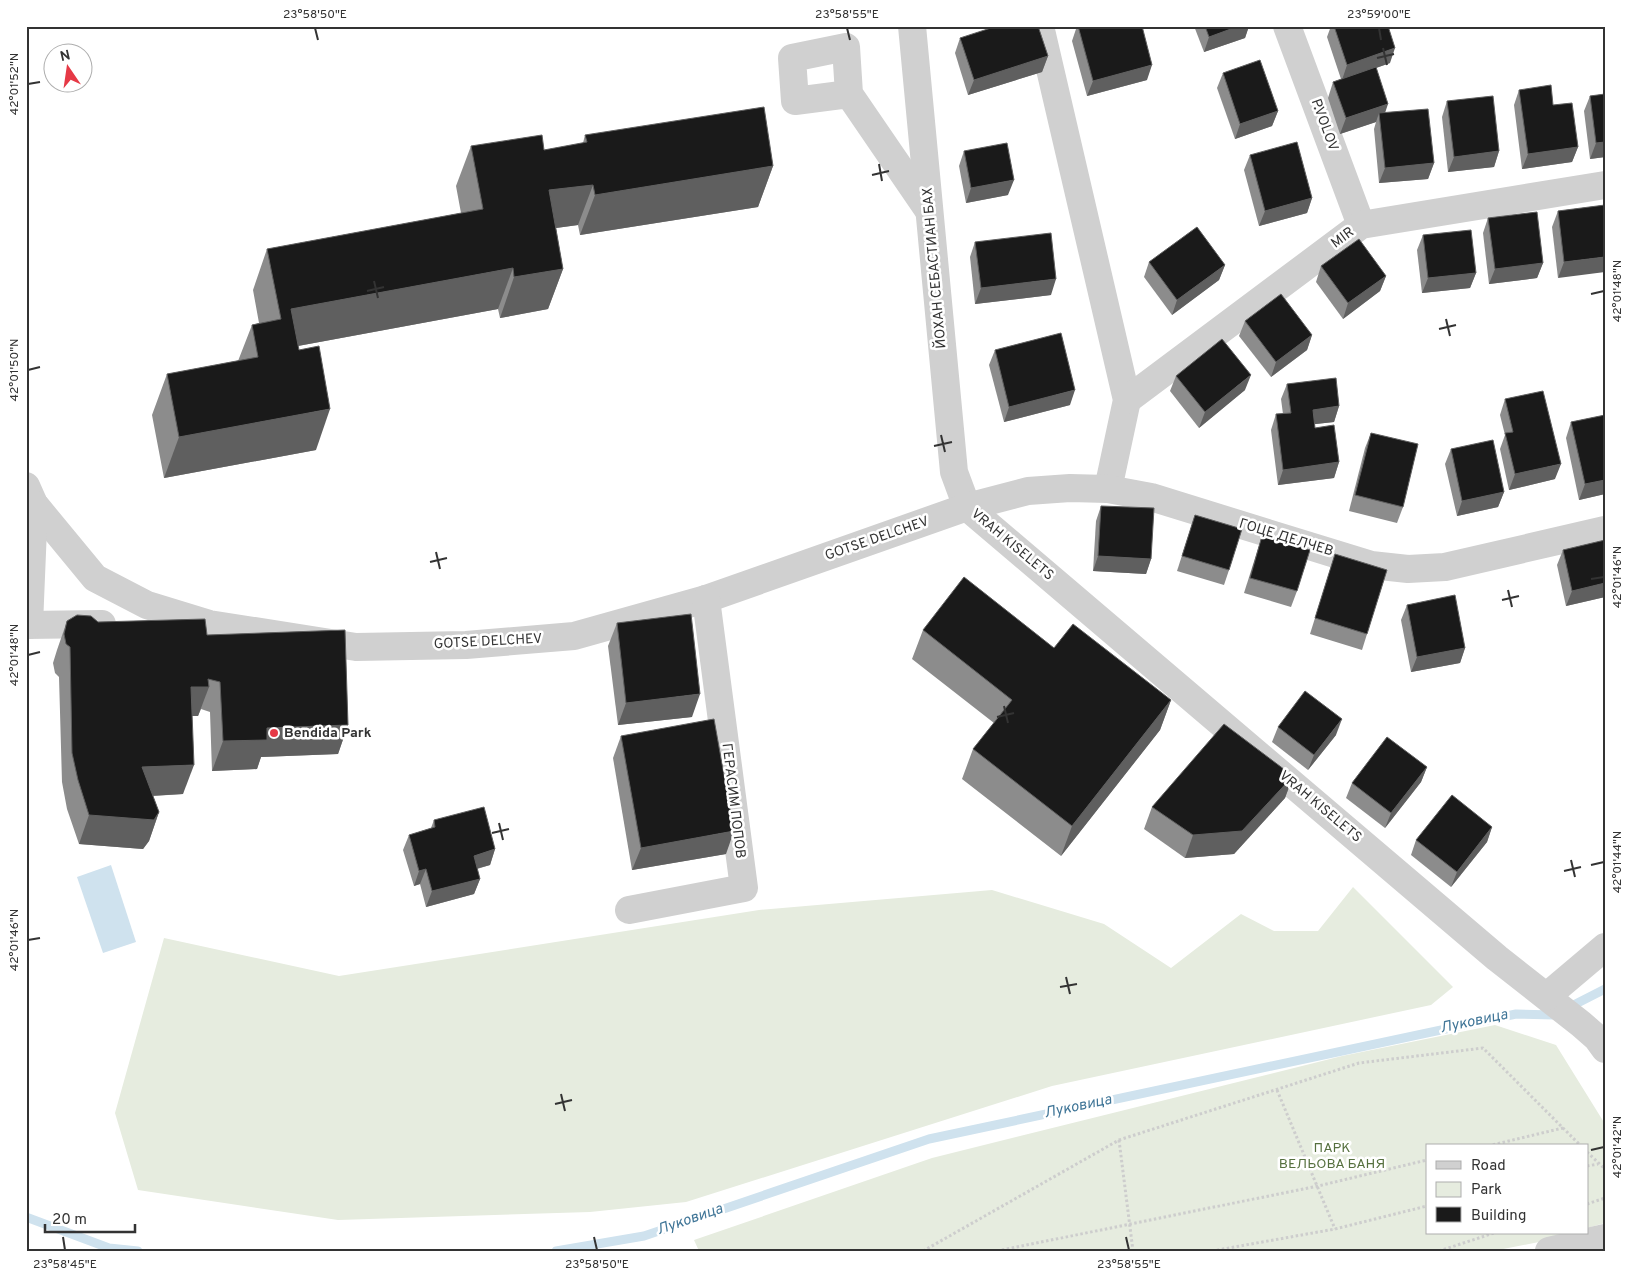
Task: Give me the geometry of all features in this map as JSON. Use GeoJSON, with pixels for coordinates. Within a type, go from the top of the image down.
{"type":"FeatureCollection","features":[{"type":"Feature","properties":{"kind":"street","name":"ЙОХАН СЕБАСТИАН БАХ"},"geometry":{"type":"LineString","coordinates":[[912,26],[954,472],[967,507]]}},
{"type":"Feature","properties":{"kind":"street"},"geometry":{"type":"LineString","coordinates":[[1040,26],[1127,400],[1108,489]]}},
{"type":"Feature","properties":{"kind":"street","name":"P.VOLOV"},"geometry":{"type":"LineString","coordinates":[[1287,26],[1361,224]]}},
{"type":"Feature","properties":{"kind":"street"},"geometry":{"type":"LineString","coordinates":[[849,94],[929,210]]}},
{"type":"Feature","properties":{"kind":"street","name":"MIR"},"geometry":{"type":"LineString","coordinates":[[1127,400],[1361,224],[1605,185]]}},
{"type":"Feature","properties":{"kind":"street","name":"ГОЦЕ ДЕЛЧЕВ"},"geometry":{"type":"LineString","coordinates":[[967,507],[1028,491],[1070,488],[1108,489],[1152,497],[1371,565],[1408,569],[1445,567],[1605,530]]}},
{"type":"Feature","properties":{"kind":"street"},"geometry":{"type":"LineString","coordinates":[[30,495],[27,625],[209,624]]}},
{"type":"Feature","properties":{"kind":"street","name":"GOTSE DELCHEV"},"geometry":{"type":"LineString","coordinates":[[30,495],[95,578],[147,605],[209,624],[356,647],[466,645],[574,636],[706,598],[967,507]]}},
{"type":"Feature","properties":{"kind":"street","name":"VRAH KISELETS"},"geometry":{"type":"LineString","coordinates":[[967,507],[1489,951],[1597,1036]]}},
{"type":"Feature","properties":{"kind":"street","name":"ГЕРАСИМ ПОПОВ"},"geometry":{"type":"LineString","coordinates":[[629,910],[744,888],[706,598]]}},
{"type":"Feature","properties":{"kind":"street"},"geometry":{"type":"LineString","coordinates":[[1552,1000],[1605,947]]}},
{"type":"Feature","properties":{"kind":"street"},"geometry":{"type":"LineString","coordinates":[[1549,1251],[1605,1238]]}},
{"type":"Feature","properties":{"kind":"path"},"geometry":{"type":"LineString","coordinates":[[923,1251],[1119,1140],[1359,1063],[1483,1048],[1579,1144]]}},
{"type":"Feature","properties":{"kind":"path"},"geometry":{"type":"LineString","coordinates":[[1277,1090],[1335,1229]]}},
{"type":"Feature","properties":{"kind":"path"},"geometry":{"type":"LineString","coordinates":[[1496,1144],[1563,1128]]}},
{"type":"Feature","properties":{"kind":"path"},"geometry":{"type":"LineString","coordinates":[[1119,1140],[1133,1251]]}},
{"type":"Feature","properties":{"kind":"path"},"geometry":{"type":"LineString","coordinates":[[1588,1153],[1605,1169]]}},
{"type":"Feature","properties":{"kind":"path"},"geometry":{"type":"LineString","coordinates":[[997,1251],[1318,1186],[1426,1160]]}},
{"type":"Feature","properties":{"kind":"path"},"geometry":{"type":"LineString","coordinates":[[1588,1166],[1598,1163]]}},
{"type":"Feature","properties":{"kind":"path"},"geometry":{"type":"LineString","coordinates":[[1588,1204],[1605,1198]]}},
{"type":"Feature","properties":{"kind":"path"},"geometry":{"type":"LineString","coordinates":[[1212,1251],[1335,1229],[1426,1206]]}},
{"type":"Feature","properties":{"kind":"path"},"geometry":{"type":"LineString","coordinates":[[1439,1251],[1491,1234]]}},
{"type":"Feature","properties":{"kind":"green space"},"geometry":{"type":"Polygon","coordinates":[[[1353,887],[1453,987],[1431,1005],[1052,1086],[686,1202],[590,1212],[338,1220],[138,1190],[115,1113],[164,938],[339,976],[759,910],[992,890],[1104,924],[1171,968],[1241,914],[1274,931],[1318,931],[1353,887]]]}},
{"type":"Feature","properties":{"kind":"green space","name":"ПАРК ВЕЛЬОВА БАНЯ"},"geometry":{"type":"Polygon","coordinates":[[[1495,1025],[1556,1045],[1605,1124],[1605,1223],[1588,1228],[1588,1144],[1426,1144],[1426,1234],[1569,1234],[1549,1240],[1493,1251],[699,1251],[694,1240],[932,1158],[1342,1056],[1495,1025]]]}},
{"type":"Feature","properties":{"kind":"water"},"geometry":{"type":"Polygon","coordinates":[[[111,865],[136,942],[103,953],[77,877],[111,865]]]}},
{"type":"Feature","properties":{"kind":"building"},"geometry":{"type":"Polygon","coordinates":[[[997,26],[1038,26],[1048,56],[974,80],[960,38],[997,26]]]}},
{"type":"Feature","properties":{"kind":"building"},"geometry":{"type":"Polygon","coordinates":[[[1078,26],[1142,26],[1152,65],[1093,81],[1078,26]]]}},
{"type":"Feature","properties":{"kind":"building"},"geometry":{"type":"Polygon","coordinates":[[[1205,26],[1239,26],[1209,37],[1205,26]]]}},
{"type":"Feature","properties":{"kind":"building"},"geometry":{"type":"Polygon","coordinates":[[[1334,26],[1388,26],[1395,48],[1347,65],[1334,26]]]}},
{"type":"Feature","properties":{"kind":"building"},"geometry":{"type":"Polygon","coordinates":[[[1260,60],[1278,111],[1240,124],[1223,73],[1260,60]]]}},
{"type":"Feature","properties":{"kind":"building"},"geometry":{"type":"Polygon","coordinates":[[[1376,67],[1388,104],[1346,118],[1333,82],[1376,67]]]}},
{"type":"Feature","properties":{"kind":"building"},"geometry":{"type":"Polygon","coordinates":[[[1551,85],[1553,105],[1572,103],[1578,147],[1528,154],[1519,90],[1551,85]]]}},
{"type":"Feature","properties":{"kind":"building"},"geometry":{"type":"Polygon","coordinates":[[[1605,94],[1605,142],[1596,143],[1590,96],[1605,94]]]}},
{"type":"Feature","properties":{"kind":"building"},"geometry":{"type":"Polygon","coordinates":[[[1493,96],[1499,151],[1454,157],[1447,101],[1493,96]]]}},
{"type":"Feature","properties":{"kind":"building"},"geometry":{"type":"Polygon","coordinates":[[[764,107],[773,166],[595,195],[593,185],[549,190],[563,269],[514,277],[513,268],[291,309],[299,350],[319,346],[330,409],[179,437],[167,374],[258,357],[252,325],[281,319],[267,249],[483,209],[471,146],[542,135],[544,150],[587,142],[585,135],[764,107]]]}},
{"type":"Feature","properties":{"kind":"building"},"geometry":{"type":"Polygon","coordinates":[[[1428,109],[1434,163],[1385,168],[1379,113],[1428,109]]]}},
{"type":"Feature","properties":{"kind":"building"},"geometry":{"type":"Polygon","coordinates":[[[1297,142],[1312,198],[1265,211],[1250,155],[1297,142]]]}},
{"type":"Feature","properties":{"kind":"building"},"geometry":{"type":"Polygon","coordinates":[[[1007,143],[1014,180],[971,188],[964,151],[1007,143]]]}},
{"type":"Feature","properties":{"kind":"building"},"geometry":{"type":"Polygon","coordinates":[[[1605,205],[1605,257],[1564,262],[1558,211],[1605,205]]]}},
{"type":"Feature","properties":{"kind":"building"},"geometry":{"type":"Polygon","coordinates":[[[1537,212],[1543,263],[1495,269],[1488,218],[1537,212]]]}},
{"type":"Feature","properties":{"kind":"building"},"geometry":{"type":"Polygon","coordinates":[[[1197,227],[1225,265],[1177,300],[1149,262],[1197,227]]]}},
{"type":"Feature","properties":{"kind":"building"},"geometry":{"type":"Polygon","coordinates":[[[1471,230],[1476,273],[1428,278],[1423,235],[1471,230]]]}},
{"type":"Feature","properties":{"kind":"building"},"geometry":{"type":"Polygon","coordinates":[[[1051,233],[1056,279],[981,288],[975,242],[1051,233]]]}},
{"type":"Feature","properties":{"kind":"building"},"geometry":{"type":"Polygon","coordinates":[[[1359,239],[1386,276],[1348,303],[1321,266],[1359,239]]]}},
{"type":"Feature","properties":{"kind":"building"},"geometry":{"type":"Polygon","coordinates":[[[1281,294],[1312,335],[1276,362],[1245,321],[1281,294]]]}},
{"type":"Feature","properties":{"kind":"building"},"geometry":{"type":"Polygon","coordinates":[[[1061,333],[1075,390],[1009,407],[995,350],[1061,333]]]}},
{"type":"Feature","properties":{"kind":"building"},"geometry":{"type":"Polygon","coordinates":[[[1222,339],[1251,375],[1205,412],[1176,376],[1222,339]]]}},
{"type":"Feature","properties":{"kind":"building"},"geometry":{"type":"Polygon","coordinates":[[[1336,378],[1339,406],[1313,410],[1315,428],[1334,425],[1339,462],[1283,470],[1276,414],[1291,413],[1287,384],[1336,378]]]}},
{"type":"Feature","properties":{"kind":"building"},"geometry":{"type":"Polygon","coordinates":[[[1543,391],[1561,464],[1515,474],[1505,433],[1513,432],[1505,399],[1543,391]]]}},
{"type":"Feature","properties":{"kind":"building"},"geometry":{"type":"Polygon","coordinates":[[[1605,415],[1605,480],[1585,484],[1571,422],[1605,415]]]}},
{"type":"Feature","properties":{"kind":"building"},"geometry":{"type":"Polygon","coordinates":[[[1371,433],[1418,444],[1403,507],[1355,495],[1371,433]]]}},
{"type":"Feature","properties":{"kind":"building"},"geometry":{"type":"Polygon","coordinates":[[[1493,440],[1504,492],[1462,501],[1451,449],[1493,440]]]}},
{"type":"Feature","properties":{"kind":"building"},"geometry":{"type":"Polygon","coordinates":[[[1101,506],[1154,508],[1151,559],[1098,556],[1101,506]]]}},
{"type":"Feature","properties":{"kind":"building"},"geometry":{"type":"Polygon","coordinates":[[[1195,515],[1242,529],[1229,570],[1182,556],[1195,515]]]}},
{"type":"Feature","properties":{"kind":"building"},"geometry":{"type":"Polygon","coordinates":[[[1262,536],[1310,550],[1297,591],[1250,578],[1262,536]]]}},
{"type":"Feature","properties":{"kind":"building"},"geometry":{"type":"Polygon","coordinates":[[[1605,540],[1605,583],[1572,591],[1563,550],[1605,540]]]}},
{"type":"Feature","properties":{"kind":"building"},"geometry":{"type":"Polygon","coordinates":[[[1335,554],[1387,570],[1367,634],[1315,618],[1335,554]]]}},
{"type":"Feature","properties":{"kind":"building"},"geometry":{"type":"Polygon","coordinates":[[[964,577],[1054,648],[1073,624],[1171,700],[1072,826],[973,749],[1012,700],[923,630],[964,577]]]}},
{"type":"Feature","properties":{"kind":"building"},"geometry":{"type":"Polygon","coordinates":[[[1455,595],[1465,648],[1417,657],[1407,605],[1455,595]]]}},
{"type":"Feature","properties":{"kind":"building"},"geometry":{"type":"Polygon","coordinates":[[[691,614],[700,694],[626,703],[617,623],[691,614]]]}},
{"type":"Feature","properties":{"kind":"building"},"geometry":{"type":"Polygon","coordinates":[[[77,615],[91,616],[98,622],[205,619],[207,635],[345,630],[348,725],[267,728],[267,740],[223,741],[220,682],[208,679],[209,687],[191,687],[194,765],[142,767],[159,812],[154,820],[89,815],[72,753],[70,647],[66,644],[64,634],[67,621],[77,615]]]}},
{"type":"Feature","properties":{"kind":"building"},"geometry":{"type":"Polygon","coordinates":[[[1305,691],[1342,719],[1314,755],[1278,727],[1305,691]]]}},
{"type":"Feature","properties":{"kind":"building"},"geometry":{"type":"Polygon","coordinates":[[[714,719],[734,831],[641,848],[621,736],[714,719]]]}},
{"type":"Feature","properties":{"kind":"building"},"geometry":{"type":"Polygon","coordinates":[[[1224,724],[1293,776],[1242,831],[1193,835],[1152,807],[1224,724]]]}},
{"type":"Feature","properties":{"kind":"building"},"geometry":{"type":"Polygon","coordinates":[[[1387,737],[1427,767],[1391,813],[1352,783],[1387,737]]]}},
{"type":"Feature","properties":{"kind":"building"},"geometry":{"type":"Polygon","coordinates":[[[1452,795],[1492,827],[1457,872],[1416,840],[1452,795]]]}},
{"type":"Feature","properties":{"kind":"building"},"geometry":{"type":"Polygon","coordinates":[[[484,807],[495,849],[474,856],[480,879],[432,891],[426,869],[419,871],[409,835],[435,827],[434,820],[484,807]]]}},
{"type":"Feature","properties":{"kind":"waterway","name":"Луковица"},"geometry":{"type":"LineString","coordinates":[[556,1251],[644,1236],[929,1139],[1516,1014],[1554,1015],[1605,989]]}},
{"type":"Feature","properties":{"kind":"waterway","name":"Луковица"},"geometry":{"type":"LineString","coordinates":[[26,1217],[109,1248],[138,1251]]}},
{"type":"Feature","properties":{"kind":"place","name":"Bendida Park"},"geometry":{"type":"Point","coordinates":[274,733]}}]}
